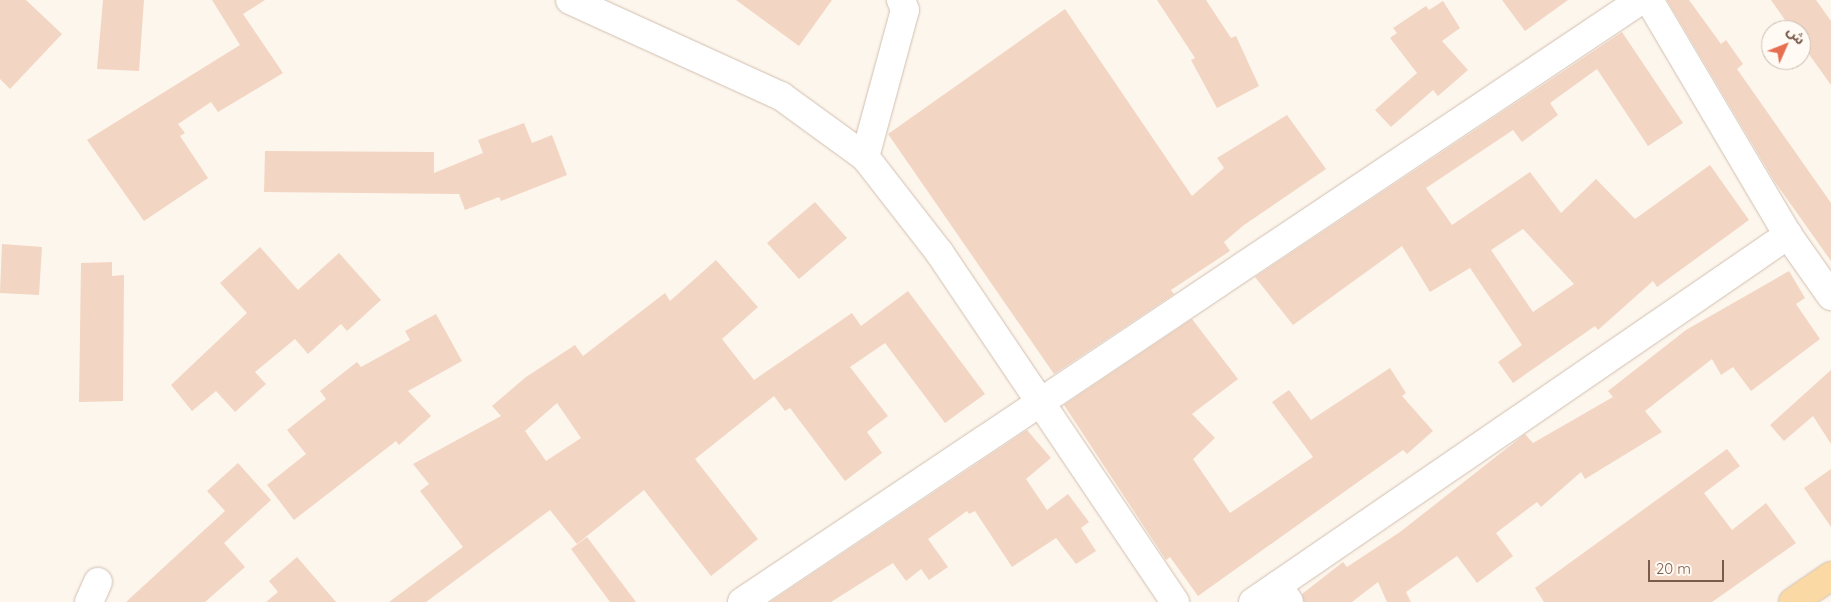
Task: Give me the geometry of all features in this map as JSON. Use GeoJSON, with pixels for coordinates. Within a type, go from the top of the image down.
{"type":"FeatureCollection","features":[{"type":"Feature","properties":{"kind":"main road"},"geometry":{"type":"LineString","coordinates":[[1793,602],[1831,576]]}},
{"type":"Feature","properties":{"kind":"street"},"geometry":{"type":"LineString","coordinates":[[570,0],[781,96],[865,157],[939,252],[1175,602]]}},
{"type":"Feature","properties":{"kind":"street"},"geometry":{"type":"LineString","coordinates":[[865,157],[905,10],[901,0]]}},
{"type":"Feature","properties":{"kind":"street"},"geometry":{"type":"LineString","coordinates":[[742,602],[1039,401],[1642,0]]}},
{"type":"Feature","properties":{"kind":"street"},"geometry":{"type":"LineString","coordinates":[[1648,0],[1788,235],[1831,296]]}},
{"type":"Feature","properties":{"kind":"street"},"geometry":{"type":"LineString","coordinates":[[1253,602],[1283,594],[1788,235]]}},
{"type":"Feature","properties":{"kind":"building"},"geometry":{"type":"Polygon","coordinates":[[[0,0],[26,0],[62,34],[10,89],[0,79],[0,0]]]}},
{"type":"Feature","properties":{"kind":"building"},"geometry":{"type":"Polygon","coordinates":[[[103,0],[144,0],[139,71],[97,69],[103,0]]]}},
{"type":"Feature","properties":{"kind":"building"},"geometry":{"type":"Polygon","coordinates":[[[212,0],[265,0],[243,14],[283,73],[218,112],[211,102],[178,124],[185,133],[180,136],[208,178],[144,221],[87,140],[240,45],[212,0]]]}},
{"type":"Feature","properties":{"kind":"building"},"geometry":{"type":"Polygon","coordinates":[[[736,0],[832,0],[799,46],[736,0]]]}},
{"type":"Feature","properties":{"kind":"building"},"geometry":{"type":"Polygon","coordinates":[[[1157,0],[1206,0],[1231,38],[1236,36],[1259,86],[1217,108],[1191,60],[1195,58],[1157,0]]]}},
{"type":"Feature","properties":{"kind":"building"},"geometry":{"type":"Polygon","coordinates":[[[1502,0],[1568,0],[1525,31],[1502,0]]]}},
{"type":"Feature","properties":{"kind":"building"},"geometry":{"type":"Polygon","coordinates":[[[1667,0],[1689,0],[1721,44],[1726,40],[1743,64],[1737,69],[1831,203],[1831,261],[1775,182],[1667,0]]]}},
{"type":"Feature","properties":{"kind":"building"},"geometry":{"type":"Polygon","coordinates":[[[1771,0],[1816,0],[1831,21],[1831,85],[1811,57],[1811,20],[1785,20],[1771,0]]]}},
{"type":"Feature","properties":{"kind":"building"},"geometry":{"type":"Polygon","coordinates":[[[1443,1],[1460,28],[1442,41],[1468,70],[1438,96],[1433,90],[1391,127],[1375,110],[1417,73],[1390,38],[1397,33],[1393,28],[1426,6],[1429,10],[1443,1]]]}},
{"type":"Feature","properties":{"kind":"building"},"geometry":{"type":"Polygon","coordinates":[[[1065,9],[1192,196],[1224,168],[1217,158],[1287,115],[1326,169],[1244,225],[1224,242],[1230,251],[1171,290],[1174,294],[1054,374],[888,134],[1065,9]]]}},
{"type":"Feature","properties":{"kind":"building"},"geometry":{"type":"Polygon","coordinates":[[[1622,32],[1683,123],[1648,146],[1597,69],[1550,103],[1558,115],[1522,142],[1513,130],[1426,188],[1452,225],[1530,172],[1561,213],[1596,179],[1635,219],[1710,165],[1749,220],[1657,287],[1653,281],[1598,330],[1595,326],[1513,383],[1498,362],[1522,345],[1470,268],[1430,292],[1402,246],[1293,325],[1255,277],[1622,32]],[[1523,229],[1491,250],[1533,312],[1574,284],[1523,229]]]}},
{"type":"Feature","properties":{"kind":"building"},"geometry":{"type":"Polygon","coordinates":[[[524,123],[532,143],[552,135],[567,175],[501,201],[499,197],[465,210],[459,194],[264,192],[265,151],[434,152],[434,173],[483,153],[478,140],[524,123]]]}},
{"type":"Feature","properties":{"kind":"building"},"geometry":{"type":"Polygon","coordinates":[[[815,202],[847,238],[799,279],[767,243],[815,202]]]}},
{"type":"Feature","properties":{"kind":"building"},"geometry":{"type":"Polygon","coordinates":[[[2,244],[42,247],[39,295],[0,293],[2,244]]]}},
{"type":"Feature","properties":{"kind":"building"},"geometry":{"type":"Polygon","coordinates":[[[260,247],[298,290],[339,253],[381,300],[347,331],[341,324],[308,354],[295,339],[255,372],[266,384],[235,412],[216,391],[192,411],[171,385],[247,313],[220,283],[260,247]]]}},
{"type":"Feature","properties":{"kind":"building"},"geometry":{"type":"Polygon","coordinates":[[[716,260],[758,307],[722,339],[754,380],[852,313],[861,326],[908,291],[985,394],[945,423],[885,343],[850,367],[888,416],[867,432],[882,453],[845,481],[790,408],[785,411],[774,396],[695,459],[758,539],[711,576],[644,490],[577,544],[550,510],[426,602],[389,602],[463,547],[420,491],[429,484],[413,464],[501,416],[492,406],[526,377],[575,345],[583,356],[665,293],[670,301],[716,260]],[[557,403],[525,431],[546,461],[581,438],[557,403]]]}},
{"type":"Feature","properties":{"kind":"building"},"geometry":{"type":"Polygon","coordinates":[[[112,262],[112,276],[124,275],[123,401],[79,402],[81,263],[112,262]]]}},
{"type":"Feature","properties":{"kind":"building"},"geometry":{"type":"Polygon","coordinates":[[[1789,271],[1805,298],[1796,304],[1820,339],[1751,391],[1733,367],[1721,375],[1712,359],[1645,411],[1662,432],[1585,479],[1581,472],[1541,507],[1537,502],[1496,533],[1513,556],[1477,583],[1457,556],[1406,592],[1411,602],[1387,602],[1378,582],[1352,602],[1304,602],[1302,594],[1343,562],[1347,567],[1400,532],[1525,434],[1533,443],[1613,397],[1608,391],[1686,330],[1789,271]]]}},
{"type":"Feature","properties":{"kind":"building"},"geometry":{"type":"Polygon","coordinates":[[[436,314],[462,361],[408,391],[431,416],[399,445],[396,441],[294,520],[267,485],[306,454],[287,430],[326,399],[320,391],[357,362],[361,367],[410,340],[405,331],[436,314]]]}},
{"type":"Feature","properties":{"kind":"building"},"geometry":{"type":"Polygon","coordinates":[[[1192,319],[1238,379],[1192,414],[1215,438],[1193,459],[1230,513],[1313,457],[1272,402],[1289,390],[1311,420],[1390,368],[1406,393],[1402,396],[1433,431],[1407,454],[1403,450],[1198,596],[1170,557],[1166,560],[1064,405],[1192,319]]]}},
{"type":"Feature","properties":{"kind":"building"},"geometry":{"type":"Polygon","coordinates":[[[1831,370],[1831,444],[1813,416],[1784,441],[1770,425],[1831,370]]]}},
{"type":"Feature","properties":{"kind":"building"},"geometry":{"type":"Polygon","coordinates":[[[1027,430],[1051,458],[1026,479],[1047,510],[1068,494],[1089,522],[1081,528],[1096,551],[1076,564],[1056,538],[1012,567],[975,511],[969,514],[967,511],[928,539],[948,567],[929,580],[921,569],[906,581],[893,563],[831,602],[770,602],[1027,430]]]}},
{"type":"Feature","properties":{"kind":"building"},"geometry":{"type":"Polygon","coordinates":[[[1727,449],[1740,466],[1704,493],[1732,530],[1766,503],[1796,543],[1712,602],[1544,602],[1535,588],[1727,449]]]}},
{"type":"Feature","properties":{"kind":"building"},"geometry":{"type":"Polygon","coordinates":[[[238,463],[271,500],[224,543],[245,567],[205,602],[126,602],[225,511],[207,491],[238,463]]]}},
{"type":"Feature","properties":{"kind":"building"},"geometry":{"type":"Polygon","coordinates":[[[1831,469],[1831,527],[1804,488],[1831,469]]]}},
{"type":"Feature","properties":{"kind":"building"},"geometry":{"type":"Polygon","coordinates":[[[587,537],[636,602],[610,602],[571,549],[587,537]]]}},
{"type":"Feature","properties":{"kind":"building"},"geometry":{"type":"Polygon","coordinates":[[[297,557],[336,602],[266,602],[278,592],[269,581],[297,557]]]}}]}
